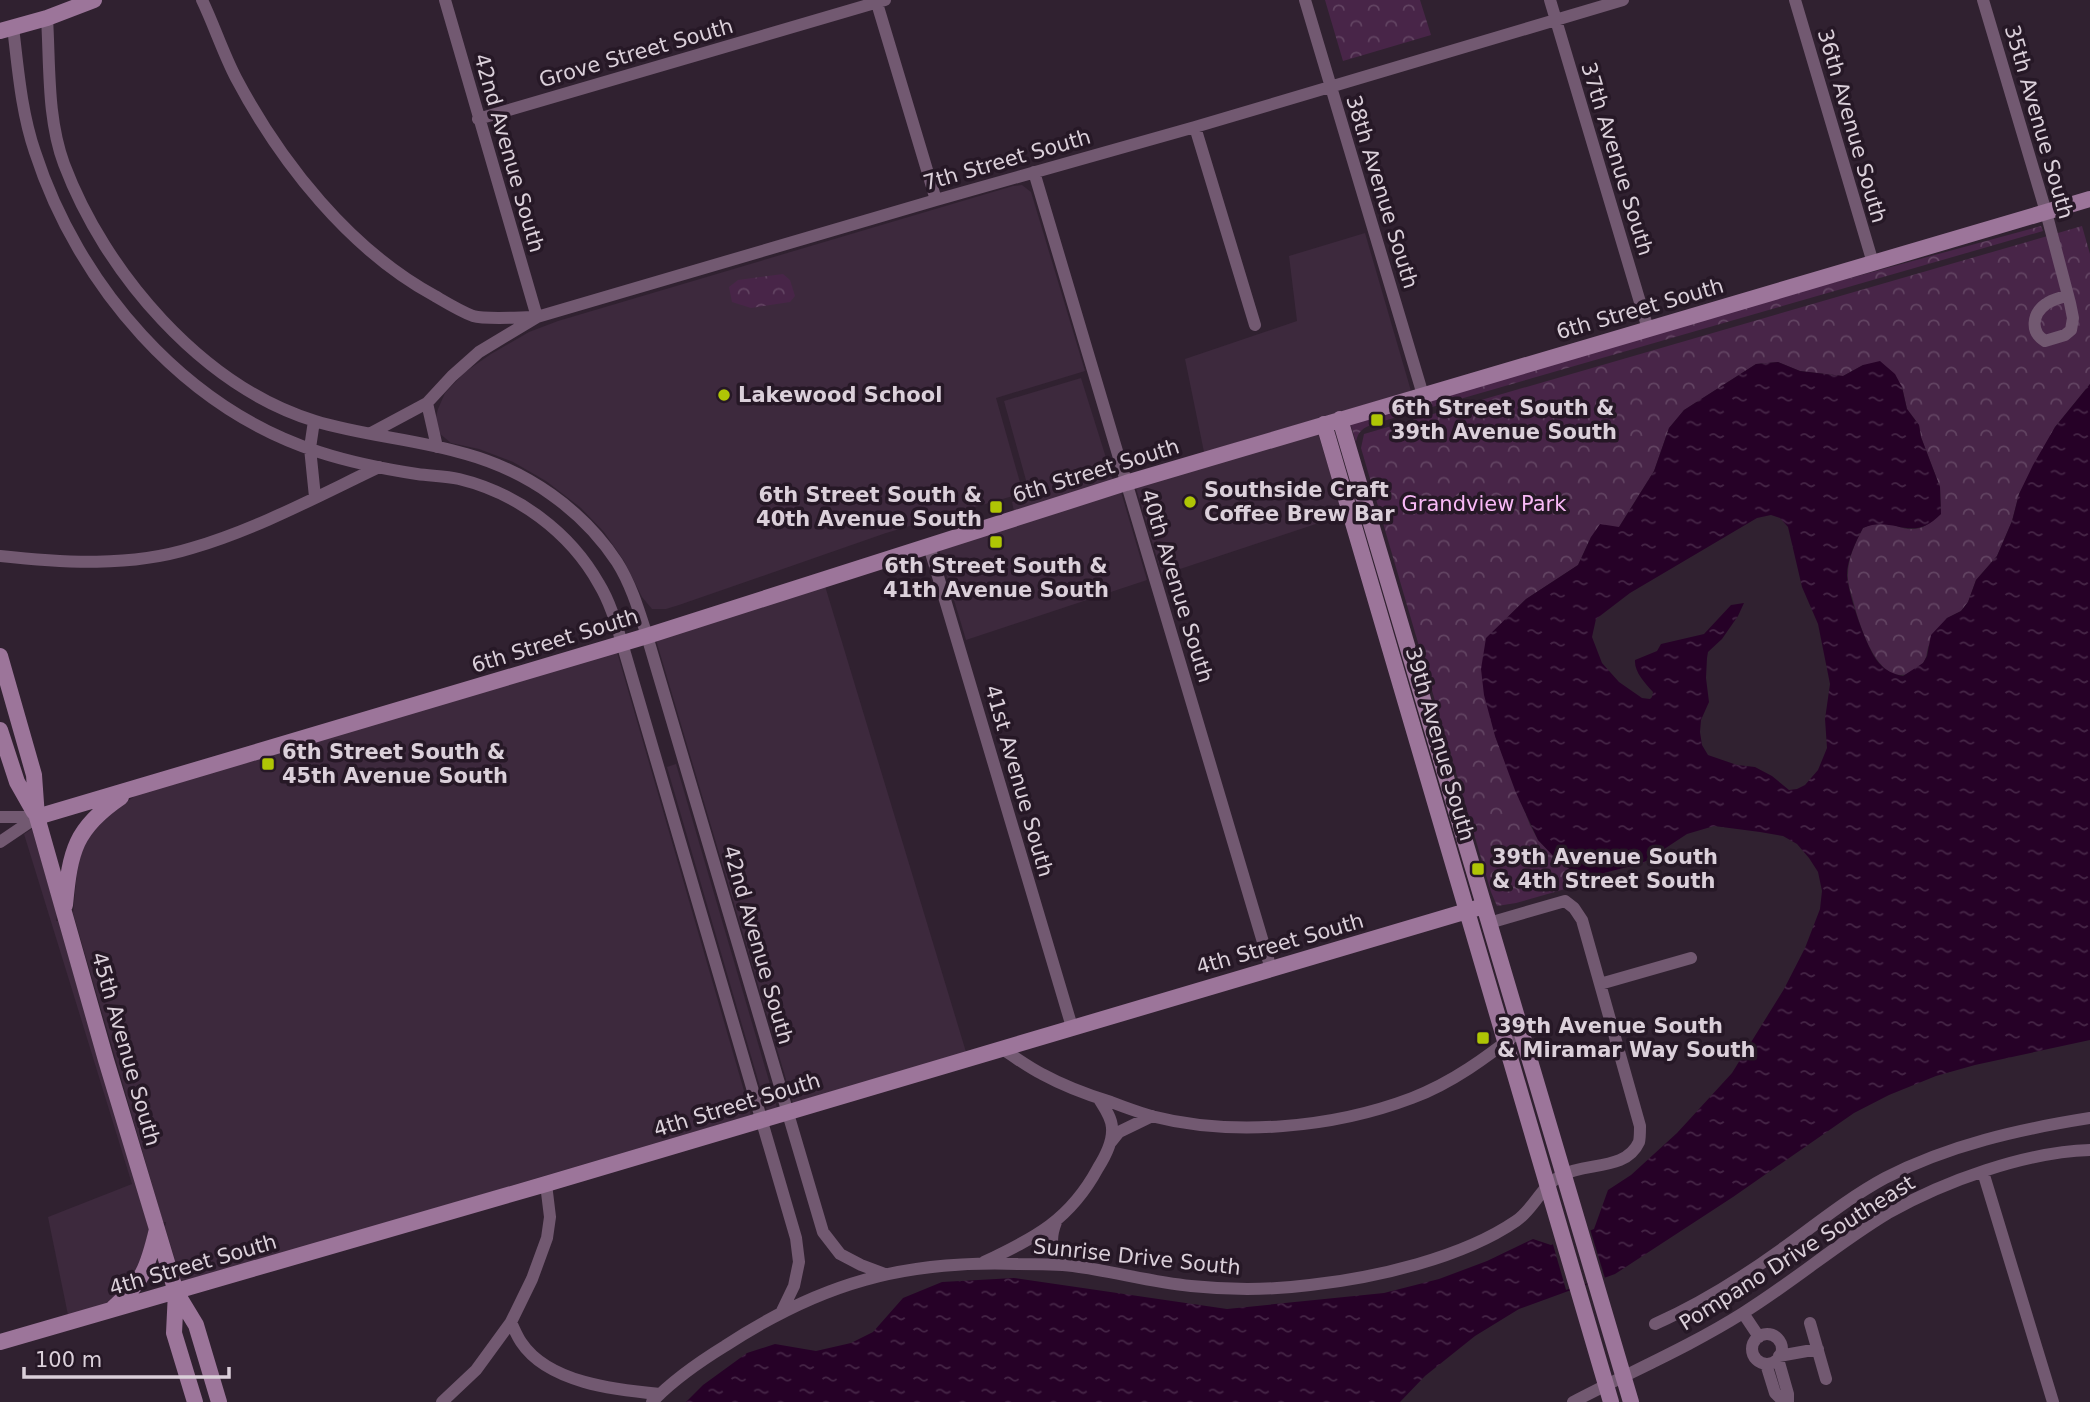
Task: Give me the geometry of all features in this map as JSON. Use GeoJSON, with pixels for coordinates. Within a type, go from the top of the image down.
{"type":"FeatureCollection","features":[{"type":"Feature","properties":{"kind":"street"},"geometry":{"type":"LineString","coordinates":[[94,0],[47,18],[7,29],[24,111],[47,185],[97,281],[121,313],[155,349],[197,386],[231,411],[281,438],[310,448],[379,467],[458,479],[492,490],[553,527],[579,554],[599,583],[622,643],[796,1238],[799,1262],[794,1286],[781,1313]]}},
{"type":"Feature","properties":{"kind":"street"},"geometry":{"type":"LineString","coordinates":[[202,0],[235,76],[277,145],[359,242],[417,286],[475,316],[537,317]]}},
{"type":"Feature","properties":{"kind":"street","name":"42nd Avenue South"},"geometry":{"type":"LineString","coordinates":[[445,0],[537,317]]}},
{"type":"Feature","properties":{"kind":"street","name":"38th Avenue South"},"geometry":{"type":"LineString","coordinates":[[1305,0],[1423,395]]}},
{"type":"Feature","properties":{"kind":"street","name":"37th Avenue South"},"geometry":{"type":"LineString","coordinates":[[1550,0],[1648,328]]}},
{"type":"Feature","properties":{"kind":"street","name":"7th Street South"},"geometry":{"type":"LineString","coordinates":[[371,433],[427,403],[479,352],[537,317],[1623,0]]}},
{"type":"Feature","properties":{"kind":"street","name":"36th Avenue South"},"geometry":{"type":"LineString","coordinates":[[1795,0],[1873,262]]}},
{"type":"Feature","properties":{"kind":"street","name":"35th Avenue South"},"geometry":{"type":"LineString","coordinates":[[1983,0],[2068,295]]}},
{"type":"Feature","properties":{"kind":"street"},"geometry":{"type":"LineString","coordinates":[[879,1],[936,200]]}},
{"type":"Feature","properties":{"kind":"street","name":"Grove Street South"},"geometry":{"type":"LineString","coordinates":[[478,119],[879,1]]}},
{"type":"Feature","properties":{"kind":"street","name":"42nd Avenue South"},"geometry":{"type":"LineString","coordinates":[[47,18],[52,113],[64,163],[83,206],[122,274],[211,366],[246,389],[314,421],[465,453],[506,468],[548,491],[592,528],[618,564],[635,600],[647,636],[822,1232],[840,1254],[885,1274]]}},
{"type":"Feature","properties":{"kind":"street"},"geometry":{"type":"LineString","coordinates":[[1195,127],[1255,325]]}},
{"type":"Feature","properties":{"kind":"street","name":"40th Avenue South"},"geometry":{"type":"LineString","coordinates":[[1034,172],[1271,970]]}},
{"type":"Feature","properties":{"kind":"street","name":"6th Street South"},"geometry":{"type":"LineString","coordinates":[[0,817],[37,817],[647,636],[1126,483],[2090,199]]}},
{"type":"Feature","properties":{"kind":"street"},"geometry":{"type":"LineString","coordinates":[[427,403],[437,447]]}},
{"type":"Feature","properties":{"kind":"street","name":"39th Avenue South"},"geometry":{"type":"LineString","coordinates":[[1340,419],[1630,1402]]}},
{"type":"Feature","properties":{"kind":"street"},"geometry":{"type":"LineString","coordinates":[[314,421],[310,448],[315,497]]}},
{"type":"Feature","properties":{"kind":"street","name":"39th Avenue South"},"geometry":{"type":"LineString","coordinates":[[1324,424],[1611,1402]]}},
{"type":"Feature","properties":{"kind":"street"},"geometry":{"type":"LineString","coordinates":[[0,556],[79,561],[134,559],[190,549],[242,531],[379,467]]}},
{"type":"Feature","properties":{"kind":"street","name":"41st Avenue South"},"geometry":{"type":"LineString","coordinates":[[929,545],[1072,1027]]}},
{"type":"Feature","properties":{"kind":"street","name":"45th Avenue South"},"geometry":{"type":"LineString","coordinates":[[0,656],[34,775],[37,817],[157,1228],[176,1292],[196,1325],[219,1402]]}},
{"type":"Feature","properties":{"kind":"street","name":"45th Avenue South"},"geometry":{"type":"LineString","coordinates":[[0,730],[17,782],[37,817]]}},
{"type":"Feature","properties":{"kind":"street"},"geometry":{"type":"LineString","coordinates":[[657,762],[682,755]]}},
{"type":"Feature","properties":{"kind":"street"},"geometry":{"type":"LineString","coordinates":[[65,914],[71,860],[82,832],[91,820],[135,788]]}},
{"type":"Feature","properties":{"kind":"street","name":"6th Street South"},"geometry":{"type":"LineString","coordinates":[[0,842],[37,817]]}},
{"type":"Feature","properties":{"kind":"street"},"geometry":{"type":"LineString","coordinates":[[1489,923],[1565,901],[1582,920],[1600,984],[1691,958]]}},
{"type":"Feature","properties":{"kind":"street","name":"4th Street South"},"geometry":{"type":"LineString","coordinates":[[0,1342],[546,1184],[1484,906]]}},
{"type":"Feature","properties":{"kind":"street","name":"Sunrise Drive South"},"geometry":{"type":"LineString","coordinates":[[656,1398],[688,1370],[759,1324],[835,1288],[885,1274],[912,1269],[979,1264],[1069,1265],[1190,1286],[1252,1289],[1310,1286],[1381,1273],[1439,1258],[1485,1240],[1519,1219],[1547,1185],[1563,1174],[1583,1167],[1618,1162],[1631,1152],[1639,1141],[1640,1126],[1600,984]]}},
{"type":"Feature","properties":{"kind":"street"},"geometry":{"type":"LineString","coordinates":[[1002,1049],[1043,1075],[1152,1116],[1243,1128],[1305,1124],[1360,1114],[1413,1098],[1462,1073],[1520,1031]]}},
{"type":"Feature","properties":{"kind":"street"},"geometry":{"type":"LineString","coordinates":[[1099,1098],[1112,1127],[1110,1142]]}},
{"type":"Feature","properties":{"kind":"street"},"geometry":{"type":"LineString","coordinates":[[979,1264],[1015,1247],[1056,1222],[1090,1183],[1110,1142],[1119,1132],[1152,1116]]}},
{"type":"Feature","properties":{"kind":"street","name":"Pompano Drive Southeast"},"geometry":{"type":"LineString","coordinates":[[1655,1324],[1693,1307],[1729,1286],[1849,1201],[1883,1179],[1923,1160],[2002,1135],[2090,1118]]}},
{"type":"Feature","properties":{"kind":"street","name":"Pompano Drive Southeast"},"geometry":{"type":"LineString","coordinates":[[1573,1402],[1682,1349],[1743,1313],[1886,1215],[1924,1194],[2035,1156],[2090,1150]]}},
{"type":"Feature","properties":{"kind":"street"},"geometry":{"type":"LineString","coordinates":[[1983,1172],[2053,1402]]}},
{"type":"Feature","properties":{"kind":"street"},"geometry":{"type":"LineString","coordinates":[[442,1402],[476,1370],[511,1322],[532,1279],[547,1238],[550,1217],[546,1184]]}},
{"type":"Feature","properties":{"kind":"street"},"geometry":{"type":"LineString","coordinates":[[1056,1222],[1051,1236],[1055,1254],[1069,1265]]}},
{"type":"Feature","properties":{"kind":"street"},"geometry":{"type":"LineString","coordinates":[[108,1311],[129,1294],[140,1279],[149,1263],[157,1228]]}},
{"type":"Feature","properties":{"kind":"street","name":"45th Avenue South"},"geometry":{"type":"LineString","coordinates":[[176,1292],[174,1333],[195,1402]]}},
{"type":"Feature","properties":{"kind":"street"},"geometry":{"type":"LineString","coordinates":[[1743,1313],[1759,1337]]}},
{"type":"Feature","properties":{"kind":"street"},"geometry":{"type":"LineString","coordinates":[[511,1322],[522,1344],[545,1365],[575,1380],[656,1398]]}},
{"type":"Feature","properties":{"kind":"street"},"geometry":{"type":"LineString","coordinates":[[1810,1322],[1826,1379]]}},
{"type":"Feature","properties":{"kind":"street"},"geometry":{"type":"LineString","coordinates":[[1786,1402],[1776,1393],[1775,1359],[1781,1346],[1776,1338],[1768,1335],[1759,1337],[1753,1343],[1752,1351],[1758,1362],[1775,1359],[1818,1349]]}},
{"type":"Feature","properties":{"kind":"shaded area","name":"Lakewood School"},"geometry":{"type":"Polygon","coordinates":[[[1022,185],[1031,192],[1085,371],[996,398],[1023,493],[886,533],[679,605],[652,609],[642,597],[624,561],[604,532],[581,508],[546,481],[513,462],[479,449],[451,443],[439,433],[435,421],[445,393],[465,372],[529,332],[558,321],[1022,185]]]}},
{"type":"Feature","properties":{"kind":"shaded area"},"geometry":{"type":"Polygon","coordinates":[[[1365,233],[1411,391],[1204,452],[1185,359],[1297,321],[1289,256],[1365,233]]]}},
{"type":"Feature","properties":{"kind":"shaded area"},"geometry":{"type":"Polygon","coordinates":[[[1081,378],[1113,480],[1014,511],[1012,502],[1024,499],[1029,491],[1004,401],[1081,378]]]}},
{"type":"Feature","properties":{"kind":"shaded area"},"geometry":{"type":"Polygon","coordinates":[[[1318,433],[1343,515],[1162,575],[1136,488],[1318,433]]]}},
{"type":"Feature","properties":{"kind":"shaded area"},"geometry":{"type":"Polygon","coordinates":[[[1121,492],[1147,580],[966,640],[939,550],[1121,492]]]}},
{"type":"Feature","properties":{"kind":"shaded area"},"geometry":{"type":"Polygon","coordinates":[[[825,586],[966,1052],[793,1103],[656,640],[825,586]]]}},
{"type":"Feature","properties":{"kind":"shaded area"},"geometry":{"type":"Polygon","coordinates":[[[617,652],[751,1115],[182,1283],[73,913],[78,861],[89,836],[114,810],[138,794],[617,652]]]}},
{"type":"Feature","properties":{"kind":"shaded area"},"geometry":{"type":"Polygon","coordinates":[[[676,764],[777,1108],[767,1111],[667,767],[676,764]]]}},
{"type":"Feature","properties":{"kind":"shaded area"},"geometry":{"type":"Polygon","coordinates":[[[32,829],[57,915],[56,921],[149,1229],[141,1262],[123,1289],[104,1305],[68,1315],[48,1217],[132,1184],[24,834],[32,829]]]}},
{"type":"Feature","properties":{"kind":"green space"},"geometry":{"type":"Polygon","coordinates":[[[1325,0],[1420,0],[1431,35],[1343,61],[1325,0]]]}},
{"type":"Feature","properties":{"kind":"green space"},"geometry":{"type":"Polygon","coordinates":[[[2041,226],[2043,231],[1373,424],[1362,430],[1356,442],[1350,423],[1762,302],[2041,226]]]}},
{"type":"Feature","properties":{"kind":"green space","name":"Grandview Park"},"geometry":{"type":"Polygon","coordinates":[[[2082,226],[2090,254],[2090,384],[2055,427],[2019,494],[2012,521],[1997,556],[1976,580],[1968,602],[1961,611],[1947,618],[1935,634],[1922,664],[1908,674],[1896,674],[1885,668],[1875,657],[1856,612],[1848,568],[1863,528],[1882,523],[1917,529],[1941,514],[1940,487],[1919,425],[1907,409],[1902,387],[1863,365],[1843,376],[1800,371],[1778,362],[1756,364],[1684,410],[1669,428],[1654,471],[1619,527],[1591,537],[1578,565],[1526,599],[1486,639],[1495,736],[1530,825],[1538,840],[1571,870],[1572,887],[1497,906],[1361,448],[1364,434],[2082,226]]]}},
{"type":"Feature","properties":{"kind":"green space"},"geometry":{"type":"Polygon","coordinates":[[[783,274],[790,280],[795,296],[790,302],[751,308],[732,302],[729,287],[738,280],[783,274]]]}},
{"type":"Feature","properties":{"kind":"water"},"geometry":{"type":"Polygon","coordinates":[[[1880,361],[1895,374],[1902,387],[1907,409],[1919,425],[1940,487],[1941,514],[1921,527],[1884,524],[1863,528],[1849,563],[1847,575],[1851,595],[1869,646],[1884,668],[1903,676],[1923,663],[1931,635],[1968,602],[1976,580],[1997,556],[2012,521],[2019,494],[2033,465],[2055,427],[2090,384],[2090,1040],[1936,1076],[1854,1113],[1615,1274],[1519,1309],[1475,1336],[1425,1376],[1400,1402],[686,1402],[703,1385],[747,1353],[775,1344],[816,1351],[851,1343],[873,1332],[903,1298],[942,1282],[1014,1278],[1227,1309],[1384,1293],[1439,1279],[1487,1261],[1533,1239],[1551,1245],[1594,1229],[1608,1190],[1631,1175],[1677,1133],[1732,1073],[1784,989],[1805,948],[1820,909],[1822,891],[1818,872],[1797,844],[1783,836],[1714,826],[1687,834],[1643,863],[1588,877],[1558,861],[1538,840],[1516,793],[1495,736],[1484,695],[1481,669],[1486,638],[1526,599],[1578,565],[1600,524],[1619,527],[1654,471],[1669,428],[1684,410],[1756,364],[1778,362],[1800,371],[1843,376],[1863,365],[1880,361]],[[1771,515],[1757,518],[1630,593],[1596,619],[1592,637],[1602,663],[1619,682],[1642,698],[1650,699],[1653,692],[1638,673],[1635,660],[1657,651],[1661,644],[1704,634],[1731,605],[1744,603],[1722,639],[1708,652],[1706,678],[1709,702],[1701,720],[1702,745],[1708,755],[1737,765],[1755,767],[1789,790],[1805,785],[1818,770],[1827,748],[1825,719],[1830,684],[1818,624],[1802,587],[1788,527],[1780,518],[1771,515]]]}},
{"type":"Feature","properties":{"kind":"pier"},"geometry":{"type":"Polygon","coordinates":[[[1590,1229],[1605,1278],[1566,1290],[1552,1241],[1590,1229]]]}},
{"type":"Feature","properties":{"kind":"place","name":"Lakewood School"},"geometry":{"type":"Point","coordinates":[724,395]}},
{"type":"Feature","properties":{"kind":"place","name":"6th Street South & 39th Avenue South"},"geometry":{"type":"Point","coordinates":[1377,420]}},
{"type":"Feature","properties":{"kind":"place","name":"Southside Craft Coffee Brew Bar"},"geometry":{"type":"Point","coordinates":[1190,502]}},
{"type":"Feature","properties":{"kind":"place","name":"6th Street South & 40th Avenue South"},"geometry":{"type":"Point","coordinates":[996,507]}},
{"type":"Feature","properties":{"kind":"place","name":"6th Street South & 41th Avenue South"},"geometry":{"type":"Point","coordinates":[996,542]}},
{"type":"Feature","properties":{"kind":"place","name":"6th Street South & 45th Avenue South"},"geometry":{"type":"Point","coordinates":[268,764]}},
{"type":"Feature","properties":{"kind":"place","name":"39th Avenue South & 4th Street South"},"geometry":{"type":"Point","coordinates":[1478,869]}},
{"type":"Feature","properties":{"kind":"place","name":"39th Avenue South & Miramar Way South"},"geometry":{"type":"Point","coordinates":[1483,1038]}}]}
